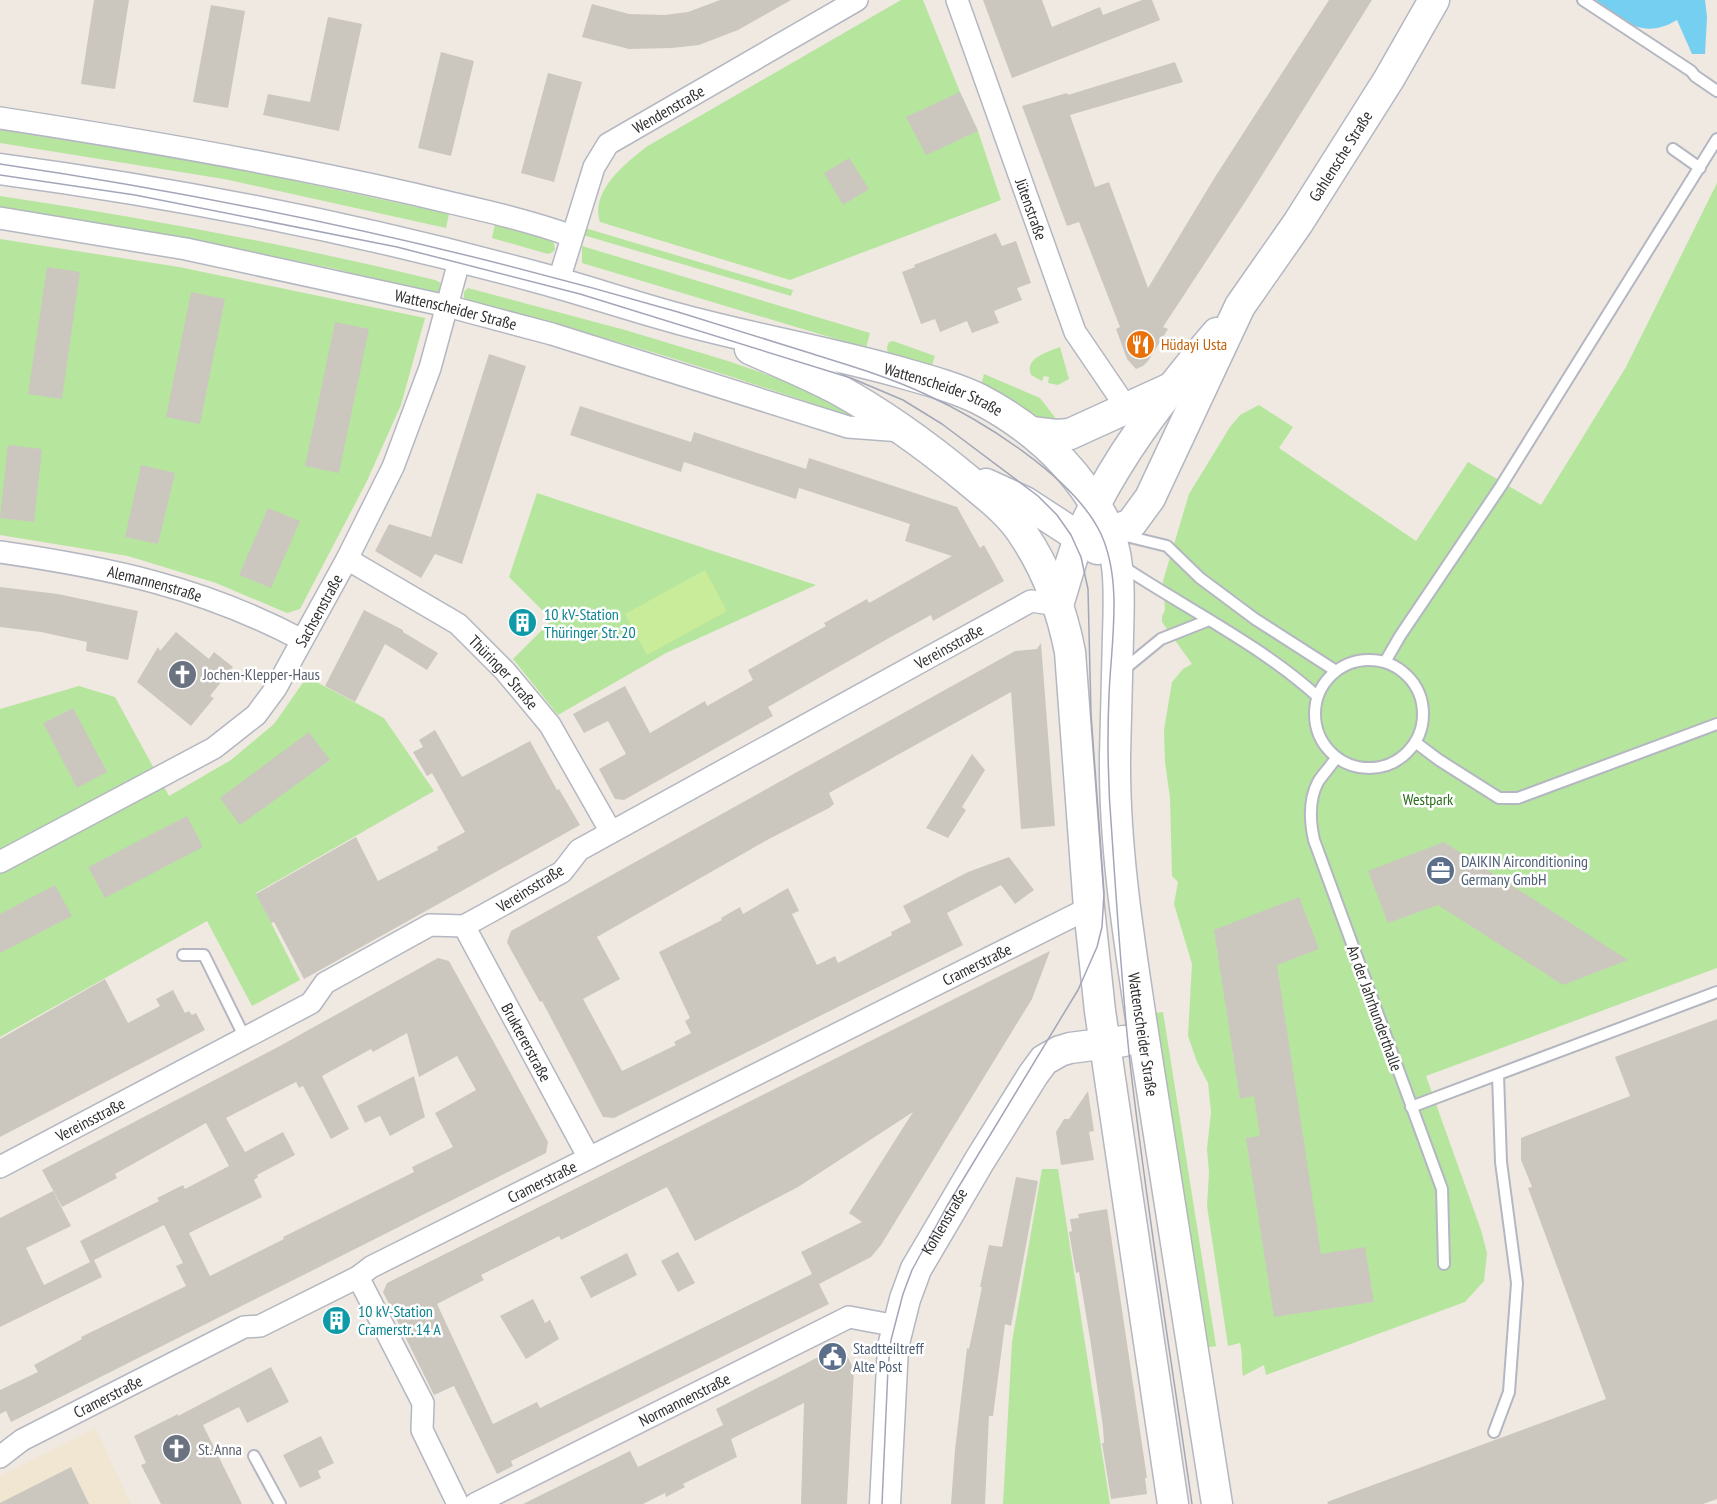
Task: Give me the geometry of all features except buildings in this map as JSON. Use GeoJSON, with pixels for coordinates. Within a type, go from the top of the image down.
{"type":"FeatureCollection","features":[{"type":"Feature","properties":{"kind":"main road","name":"Gahlensche Straße"},"geometry":{"type":"LineString","coordinates":[[1095,505],[1123,457],[1170,388],[1240,306],[1298,223],[1389,79],[1434,0]]}},
{"type":"Feature","properties":{"kind":"main road","name":"Wattenscheider Straße"},"geometry":{"type":"LineString","coordinates":[[0,169],[76,179],[344,230],[558,283],[684,320],[873,364],[938,383],[972,396],[1007,415],[1030,432],[1050,448],[1072,471],[1110,532],[1117,562],[1120,602],[1115,783],[1126,917],[1217,1504]]}},
{"type":"Feature","properties":{"kind":"main road","name":"Gahlensche Straße"},"geometry":{"type":"LineString","coordinates":[[1110,532],[1131,524],[1150,498],[1240,306]]}},
{"type":"Feature","properties":{"kind":"main road","name":"Wattenscheider Straße"},"geometry":{"type":"LineString","coordinates":[[684,320],[835,388],[867,406],[956,470],[1006,513],[1023,533],[1058,605],[1070,652],[1089,908],[1104,1043],[1173,1504]]}},
{"type":"Feature","properties":{"kind":"main road","name":"Gahlensche Straße"},"geometry":{"type":"LineString","coordinates":[[1030,432],[1071,434],[1170,388]]}},
{"type":"Feature","properties":{"kind":"main road","name":"Wattenscheider Straße"},"geometry":{"type":"LineString","coordinates":[[956,470],[1025,502],[1117,562]]}},
{"type":"Feature","properties":{"kind":"main road"},"geometry":{"type":"LineString","coordinates":[[1058,605],[1080,538],[1095,505]]}},
{"type":"Feature","properties":{"kind":"main road"},"geometry":{"type":"LineString","coordinates":[[1080,538],[1110,532]]}},
{"type":"Feature","properties":{"kind":"main road","name":"Kohlenstraße"},"geometry":{"type":"LineString","coordinates":[[885,1504],[893,1347],[897,1326],[916,1269],[1044,1060],[1060,1051],[1079,1046],[1144,1038]]}},
{"type":"Feature","properties":{"kind":"street","name":"Wendenstraße"},"geometry":{"type":"LineString","coordinates":[[558,283],[594,167],[608,144],[857,0]]}},
{"type":"Feature","properties":{"kind":"street","name":"Jütenstraße"},"geometry":{"type":"LineString","coordinates":[[957,0],[1075,332],[1126,407]]}},
{"type":"Feature","properties":{"kind":"street"},"geometry":{"type":"LineString","coordinates":[[0,118],[257,160],[336,176],[503,216],[572,237]]}},
{"type":"Feature","properties":{"kind":"street","name":"Wattenscheider Straße"},"geometry":{"type":"LineString","coordinates":[[0,218],[186,249],[447,306],[552,334],[848,427],[904,432]]}},
{"type":"Feature","properties":{"kind":"street","name":"Sachsenstraße"},"geometry":{"type":"LineString","coordinates":[[0,862],[214,748],[256,715],[276,688],[347,559],[393,467],[430,368],[460,258]]}},
{"type":"Feature","properties":{"kind":"street","name":"Alemannenstraße"},"geometry":{"type":"LineString","coordinates":[[0,552],[103,568],[159,582],[232,606],[302,640]]}},
{"type":"Feature","properties":{"kind":"street","name":"Thüringer Straße"},"geometry":{"type":"LineString","coordinates":[[347,559],[458,624],[505,671],[550,725],[611,832]]}},
{"type":"Feature","properties":{"kind":"street","name":"Vereinsstraße"},"geometry":{"type":"LineString","coordinates":[[0,1167],[311,1003],[325,983],[430,925],[464,926],[562,872],[579,850],[1031,601],[1058,605]]}},
{"type":"Feature","properties":{"kind":"street","name":"Cramerstraße"},"geometry":{"type":"LineString","coordinates":[[0,1457],[22,1440],[244,1327],[260,1326],[589,1158],[1089,908]]}},
{"type":"Feature","properties":{"kind":"street","name":"Bruktererstraße"},"geometry":{"type":"LineString","coordinates":[[464,926],[589,1158]]}},
{"type":"Feature","properties":{"kind":"street"},"geometry":{"type":"LineString","coordinates":[[358,1277],[423,1403],[422,1430],[458,1504]]}},
{"type":"Feature","properties":{"kind":"street","name":"Normannenstraße"},"geometry":{"type":"LineString","coordinates":[[475,1504],[849,1317],[897,1326]]}},
{"type":"Feature","properties":{"kind":"lane"},"geometry":{"type":"LineString","coordinates":[[1583,0],[1717,90]]}},
{"type":"Feature","properties":{"kind":"lane"},"geometry":{"type":"LineString","coordinates":[[1385,662],[1501,486],[1717,138]]}},
{"type":"Feature","properties":{"kind":"lane"},"geometry":{"type":"LineString","coordinates":[[1672,149],[1700,168]]}},
{"type":"Feature","properties":{"kind":"lane"},"geometry":{"type":"LineString","coordinates":[[1110,532],[1167,546],[1200,578],[1255,619],[1336,671]]}},
{"type":"Feature","properties":{"kind":"lane"},"geometry":{"type":"LineString","coordinates":[[1117,562],[1293,675],[1317,696]]}},
{"type":"Feature","properties":{"kind":"lane"},"geometry":{"type":"LineString","coordinates":[[1117,675],[1161,639],[1209,620]]}},
{"type":"Feature","properties":{"kind":"lane"},"geometry":{"type":"LineString","coordinates":[[1376,660],[1385,662],[1401,670],[1413,681],[1422,700],[1423,719],[1415,742],[1405,755],[1389,765],[1365,769],[1344,763],[1323,744],[1318,732],[1315,718],[1317,696],[1324,682],[1336,671],[1353,662],[1376,660]]}},
{"type":"Feature","properties":{"kind":"lane"},"geometry":{"type":"LineString","coordinates":[[1415,742],[1499,798],[1518,798],[1717,724]]}},
{"type":"Feature","properties":{"kind":"lane","name":"An der Jahrhunderthalle"},"geometry":{"type":"LineString","coordinates":[[1336,758],[1317,783],[1310,813],[1311,828],[1442,1189],[1444,1264]]}},
{"type":"Feature","properties":{"kind":"lane"},"geometry":{"type":"LineString","coordinates":[[183,955],[204,955],[245,1038]]}},
{"type":"Feature","properties":{"kind":"lane"},"geometry":{"type":"LineString","coordinates":[[1411,1107],[1717,993]]}},
{"type":"Feature","properties":{"kind":"lane"},"geometry":{"type":"LineString","coordinates":[[1494,1432],[1509,1392],[1517,1283],[1501,1162],[1498,1075]]}},
{"type":"Feature","properties":{"kind":"lane"},"geometry":{"type":"LineString","coordinates":[[254,1456],[280,1504]]}},
{"type":"Feature","properties":{"kind":"shaded area"},"geometry":{"type":"Polygon","coordinates":[[[95,1428],[131,1504],[0,1504],[0,1476],[95,1428]]]}},
{"type":"Feature","properties":{"kind":"green space"},"geometry":{"type":"Polygon","coordinates":[[[901,0],[923,0],[978,131],[1001,200],[790,280],[600,222],[598,211],[600,200],[611,179],[646,147],[901,0]]]}},
{"type":"Feature","properties":{"kind":"green space"},"geometry":{"type":"Polygon","coordinates":[[[0,130],[226,166],[449,214],[446,228],[224,179],[0,143],[0,130]]]}},
{"type":"Feature","properties":{"kind":"green space","name":"Westpark"},"geometry":{"type":"Polygon","coordinates":[[[1717,183],[1717,968],[1426,1076],[1481,1230],[1487,1253],[1484,1281],[1465,1302],[1266,1375],[1264,1365],[1243,1376],[1240,1343],[1228,1346],[1207,1206],[1209,1172],[1207,1149],[1211,1112],[1208,1083],[1197,1062],[1188,1036],[1192,964],[1174,904],[1178,882],[1172,876],[1170,798],[1165,762],[1164,730],[1172,682],[1183,669],[1192,664],[1162,622],[1165,610],[1163,581],[1189,494],[1230,427],[1240,415],[1259,405],[1293,427],[1279,448],[1416,541],[1468,462],[1541,505],[1626,367],[1717,183]]]}},
{"type":"Feature","properties":{"kind":"green space"},"geometry":{"type":"Polygon","coordinates":[[[0,196],[109,213],[273,244],[435,280],[441,283],[441,288],[438,293],[432,293],[331,268],[184,239],[0,210],[0,196]]]}},
{"type":"Feature","properties":{"kind":"green space"},"geometry":{"type":"Polygon","coordinates":[[[495,224],[553,240],[555,249],[548,254],[492,238],[495,224]]]}},
{"type":"Feature","properties":{"kind":"green space"},"geometry":{"type":"Polygon","coordinates":[[[585,228],[793,290],[791,296],[583,235],[585,228]]]}},
{"type":"Feature","properties":{"kind":"green space"},"geometry":{"type":"Polygon","coordinates":[[[0,239],[179,267],[425,318],[401,405],[366,483],[300,609],[287,613],[216,583],[128,556],[0,535],[0,239]]]}},
{"type":"Feature","properties":{"kind":"green space"},"geometry":{"type":"Polygon","coordinates":[[[582,246],[870,333],[866,348],[582,263],[582,246]]]}},
{"type":"Feature","properties":{"kind":"green space"},"geometry":{"type":"Polygon","coordinates":[[[468,288],[625,330],[728,361],[808,389],[858,415],[856,418],[615,341],[468,302],[464,298],[464,292],[468,288]]]}},
{"type":"Feature","properties":{"kind":"green space"},"geometry":{"type":"Polygon","coordinates":[[[893,341],[935,356],[931,368],[888,355],[887,347],[889,342],[893,341]]]}},
{"type":"Feature","properties":{"kind":"green space"},"geometry":{"type":"Polygon","coordinates":[[[1060,347],[1069,379],[1058,385],[1048,383],[1049,377],[1044,376],[1042,381],[1031,375],[1031,364],[1038,356],[1060,347]]]}},
{"type":"Feature","properties":{"kind":"green space"},"geometry":{"type":"Polygon","coordinates":[[[984,374],[1040,398],[1061,425],[1044,422],[981,385],[984,374]]]}},
{"type":"Feature","properties":{"kind":"green space"},"geometry":{"type":"Polygon","coordinates":[[[537,493],[816,585],[666,653],[558,715],[513,659],[552,620],[509,577],[537,493]]]}},
{"type":"Feature","properties":{"kind":"green space"},"geometry":{"type":"Polygon","coordinates":[[[705,570],[727,611],[647,655],[625,614],[705,570]]]}},
{"type":"Feature","properties":{"kind":"green space"},"geometry":{"type":"Polygon","coordinates":[[[307,677],[384,718],[434,791],[256,893],[300,980],[252,1006],[207,921],[0,1037],[0,709],[79,686],[115,697],[169,796],[231,760],[274,724],[307,677]]]}},
{"type":"Feature","properties":{"kind":"green space"},"geometry":{"type":"Polygon","coordinates":[[[1163,1012],[1216,1346],[1204,1348],[1154,1013],[1163,1012]]]}},
{"type":"Feature","properties":{"kind":"green space"},"geometry":{"type":"Polygon","coordinates":[[[1042,1169],[1058,1169],[1110,1504],[1003,1504],[1012,1342],[1042,1169]]]}},
{"type":"Feature","properties":{"kind":"water"},"geometry":{"type":"Polygon","coordinates":[[[1596,0],[1705,0],[1707,17],[1705,54],[1692,54],[1677,20],[1654,28],[1634,26],[1596,0]]]}},
{"type":"Feature","properties":{"kind":"tram line"},"geometry":{"type":"LineString","coordinates":[[0,164],[172,192],[342,226],[510,266],[678,312],[870,372],[925,394],[999,435],[1024,452],[1070,492],[1088,513],[1101,534],[1112,572],[1114,613],[1108,766],[1120,950],[1130,1063],[1144,1174],[1192,1504]]}},
{"type":"Feature","properties":{"kind":"tram line"},"geometry":{"type":"LineString","coordinates":[[0,175],[135,195],[397,247],[580,294],[851,378],[903,400],[942,424],[1038,496],[1057,515],[1071,535],[1081,557],[1088,589],[1091,714],[1104,893],[1102,927],[1097,947],[1078,990],[947,1206],[912,1270],[891,1340],[882,1504]]}},
{"type":"Feature","properties":{"kind":"place","name":"Hüdayi Usta"},"geometry":{"type":"Point","coordinates":[1140,344]}},
{"type":"Feature","properties":{"kind":"place","name":"10 kV-Station Thüringer Str. 20"},"geometry":{"type":"Point","coordinates":[523,623]}},
{"type":"Feature","properties":{"kind":"place","name":"Jochen-Klepper-Haus"},"geometry":{"type":"Point","coordinates":[182,674]}},
{"type":"Feature","properties":{"kind":"place","name":"DAIKIN Airconditioning Germany GmbH"},"geometry":{"type":"Point","coordinates":[1440,870]}},
{"type":"Feature","properties":{"kind":"place","name":"10 kV-Station Cramerstr. 14 A"},"geometry":{"type":"Point","coordinates":[337,1320]}},
{"type":"Feature","properties":{"kind":"place","name":"Stadtteiltreff Alte Post"},"geometry":{"type":"Point","coordinates":[832,1357]}},
{"type":"Feature","properties":{"kind":"place","name":"St. Anna"},"geometry":{"type":"Point","coordinates":[177,1449]}}]}
